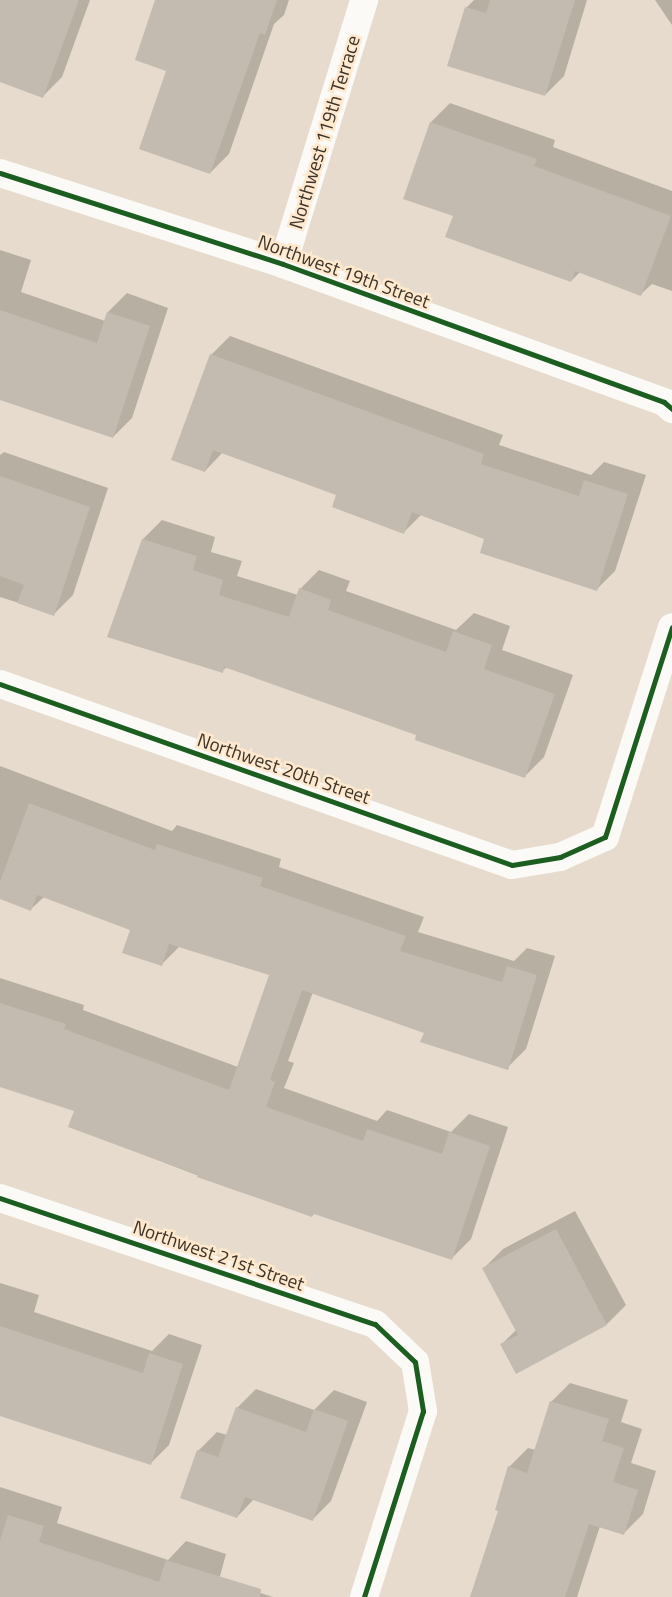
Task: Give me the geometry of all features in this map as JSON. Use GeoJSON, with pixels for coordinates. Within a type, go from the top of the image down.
{"type":"FeatureCollection","features":[{"type":"Feature","properties":{"kind":"street","name":"Northwest 119th Terrace"},"geometry":{"type":"LineString","coordinates":[[283,264],[364,0]]}},
{"type":"Feature","properties":{"kind":"street","name":"Northwest 19th Street"},"geometry":{"type":"LineString","coordinates":[[0,173],[283,264],[664,402],[672,410]]}},
{"type":"Feature","properties":{"kind":"street","name":"Northwest 20th Street"},"geometry":{"type":"LineString","coordinates":[[0,684],[512,865],[560,857],[605,837],[672,627]]}},
{"type":"Feature","properties":{"kind":"street","name":"Northwest 21st Street"},"geometry":{"type":"LineString","coordinates":[[0,1198],[375,1324],[416,1362],[423,1411],[364,1597]]}},
{"type":"Feature","properties":{"kind":"building"},"geometry":{"type":"Polygon","coordinates":[[[0,0],[79,0],[43,98],[0,82],[0,0]]]}},
{"type":"Feature","properties":{"kind":"building"},"geometry":{"type":"Polygon","coordinates":[[[155,0],[277,0],[265,35],[260,33],[210,174],[139,149],[166,71],[135,60],[155,0]]]}},
{"type":"Feature","properties":{"kind":"building"},"geometry":{"type":"Polygon","coordinates":[[[490,0],[575,0],[545,96],[447,66],[465,7],[486,13],[490,0]]]}},
{"type":"Feature","properties":{"kind":"building"},"geometry":{"type":"Polygon","coordinates":[[[430,122],[537,159],[534,166],[671,216],[641,296],[575,271],[571,282],[445,237],[453,216],[403,199],[430,122]]]}},
{"type":"Feature","properties":{"kind":"building"},"geometry":{"type":"Polygon","coordinates":[[[0,310],[97,343],[107,312],[150,326],[113,438],[0,400],[0,310]]]}},
{"type":"Feature","properties":{"kind":"building"},"geometry":{"type":"Polygon","coordinates":[[[210,354],[484,454],[481,464],[579,496],[584,480],[628,494],[597,591],[480,553],[484,539],[412,512],[404,534],[332,507],[336,495],[213,450],[205,472],[171,460],[210,354]]]}},
{"type":"Feature","properties":{"kind":"building"},"geometry":{"type":"Polygon","coordinates":[[[0,476],[90,507],[54,616],[17,603],[24,585],[0,576],[0,476]]]}},
{"type":"Feature","properties":{"kind":"building"},"geometry":{"type":"Polygon","coordinates":[[[142,539],[197,556],[193,570],[223,580],[219,595],[289,617],[299,588],[331,600],[328,610],[446,652],[453,631],[492,645],[484,669],[555,694],[525,778],[415,740],[416,735],[224,667],[223,673],[107,637],[142,539]]]}},
{"type":"Feature","properties":{"kind":"building"},"geometry":{"type":"Polygon","coordinates":[[[29,803],[155,850],[157,844],[263,878],[260,886],[406,936],[400,951],[502,982],[507,966],[537,975],[508,1070],[420,1042],[424,1033],[302,990],[270,1080],[275,1082],[266,1107],[363,1141],[367,1129],[442,1154],[449,1132],[490,1146],[452,1260],[314,1214],[312,1217],[197,1177],[198,1175],[68,1127],[74,1111],[0,1087],[0,1003],[66,1024],[64,1029],[229,1090],[269,975],[169,944],[162,966],[122,953],[130,930],[37,895],[31,911],[0,899],[0,882],[29,803]]]}},
{"type":"Feature","properties":{"kind":"building"},"geometry":{"type":"Polygon","coordinates":[[[556,1229],[607,1325],[516,1374],[500,1344],[518,1335],[482,1268],[556,1229]]]}},
{"type":"Feature","properties":{"kind":"building"},"geometry":{"type":"Polygon","coordinates":[[[0,1326],[143,1373],[149,1353],[183,1364],[151,1465],[0,1416],[0,1326]]]}},
{"type":"Feature","properties":{"kind":"building"},"geometry":{"type":"Polygon","coordinates":[[[550,1401],[609,1419],[602,1441],[624,1448],[613,1482],[638,1490],[624,1535],[589,1524],[565,1597],[470,1597],[498,1511],[495,1510],[508,1466],[527,1473],[550,1401]]]}},
{"type":"Feature","properties":{"kind":"building"},"geometry":{"type":"Polygon","coordinates":[[[236,1407],[306,1432],[314,1409],[348,1421],[313,1521],[245,1497],[237,1518],[180,1498],[197,1450],[218,1457],[236,1407]]]}},
{"type":"Feature","properties":{"kind":"building"},"geometry":{"type":"Polygon","coordinates":[[[8,1515],[44,1526],[39,1542],[159,1582],[166,1560],[261,1589],[260,1597],[0,1597],[0,1541],[8,1515]]]}},
{"type":"Feature","properties":{"kind":"cycle path"},"geometry":{"type":"LineString","coordinates":[[0,173],[283,264],[664,402],[672,409]]}},
{"type":"Feature","properties":{"kind":"cycle path"},"geometry":{"type":"LineString","coordinates":[[0,684],[512,865],[560,857],[605,837],[672,627]]}},
{"type":"Feature","properties":{"kind":"cycle path"},"geometry":{"type":"LineString","coordinates":[[0,1198],[375,1324],[415,1362],[423,1411],[364,1597]]}}]}
